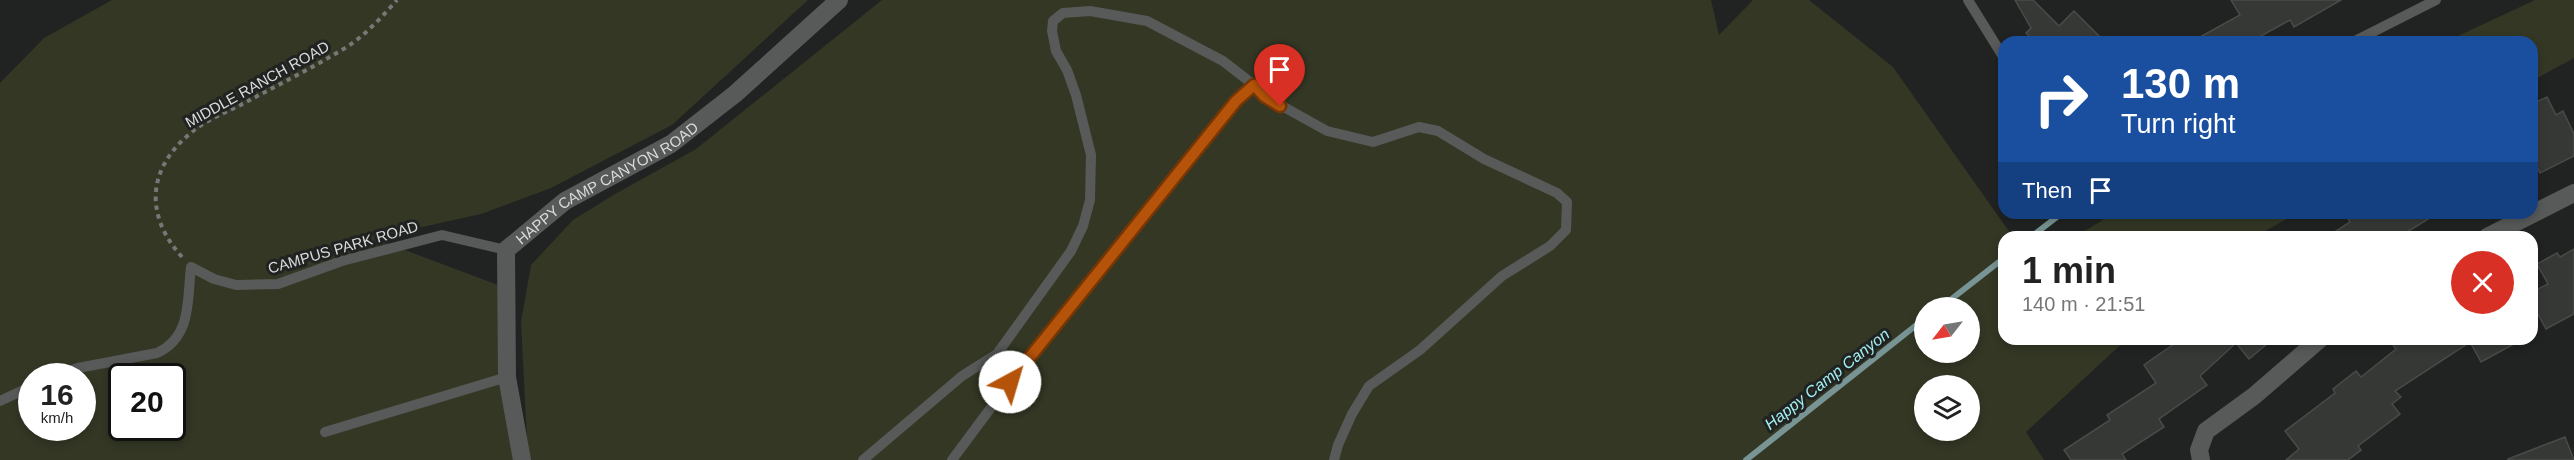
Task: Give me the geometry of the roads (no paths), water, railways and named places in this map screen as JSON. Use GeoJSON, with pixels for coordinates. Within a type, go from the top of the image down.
{"type":"FeatureCollection","features":[{"type":"Feature","properties":{"kind":"street","name":"HAPPY CAMP CANYON ROAD"},"geometry":{"type":"LineString","coordinates":[[522,460],[507,377],[506,250],[565,201],[671,144],[735,94],[839,0]]}},
{"type":"Feature","properties":{"kind":"street"},"geometry":{"type":"LineString","coordinates":[[2538,211],[2574,193]]}},
{"type":"Feature","properties":{"kind":"street"},"geometry":{"type":"LineString","coordinates":[[2499,231],[2523,219]]}},
{"type":"Feature","properties":{"kind":"street"},"geometry":{"type":"LineString","coordinates":[[2201,460],[2199,450],[2206,431],[2254,396],[2313,345]]}},
{"type":"Feature","properties":{"kind":"lane"},"geometry":{"type":"LineString","coordinates":[[1968,0],[1998,48]]}},
{"type":"Feature","properties":{"kind":"lane"},"geometry":{"type":"LineString","coordinates":[[2365,36],[2436,0]]}},
{"type":"Feature","properties":{"kind":"lane"},"geometry":{"type":"LineString","coordinates":[[863,460],[962,376],[997,354],[1071,251],[1083,226],[1090,200],[1091,155],[1076,95],[1067,70],[1056,51],[1052,32],[1053,21],[1063,13],[1073,11],[1111,14],[1148,21],[1223,61],[1254,85],[1264,96],[1327,130],[1373,142],[1419,126],[1438,131],[1484,159],[1557,193],[1567,202],[1566,230],[1550,246],[1502,276],[1420,350],[1369,386],[1352,414],[1338,445],[1335,460]]}},
{"type":"Feature","properties":{"kind":"lane"},"geometry":{"type":"LineString","coordinates":[[952,460],[1018,373],[1236,101],[1254,85]]}},
{"type":"Feature","properties":{"kind":"lane","name":"CAMPUS PARK ROAD"},"geometry":{"type":"LineString","coordinates":[[96,365],[157,353],[168,348],[183,331],[191,267],[214,279],[236,285],[278,284],[342,261],[442,235],[506,250]]}},
{"type":"Feature","properties":{"kind":"lane"},"geometry":{"type":"LineString","coordinates":[[325,432],[507,377]]}},
{"type":"Feature","properties":{"kind":"lane"},"geometry":{"type":"LineString","coordinates":[[0,401],[18,393]]}},
{"type":"Feature","properties":{"kind":"waterway","name":"Happy Camp Canyon"},"geometry":{"type":"LineString","coordinates":[[2039,231],[2054,219]]}},
{"type":"Feature","properties":{"kind":"waterway","name":"Happy Camp Canyon"},"geometry":{"type":"LineString","coordinates":[[1954,297],[1998,263]]}},
{"type":"Feature","properties":{"kind":"waterway","name":"Happy Camp Canyon"},"geometry":{"type":"LineString","coordinates":[[1746,460],[1914,327]]}}]}
